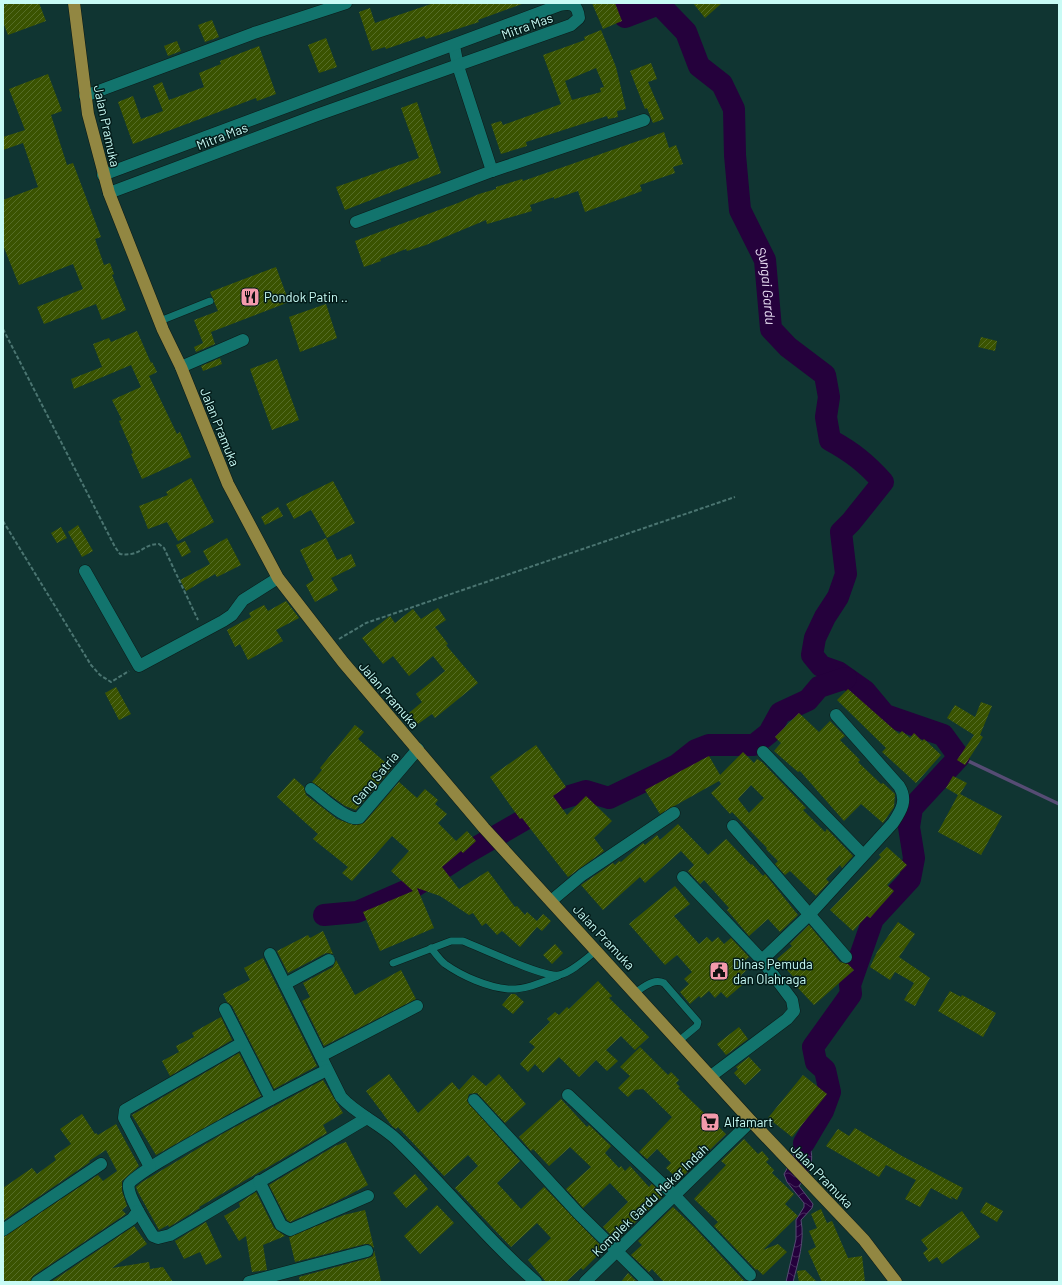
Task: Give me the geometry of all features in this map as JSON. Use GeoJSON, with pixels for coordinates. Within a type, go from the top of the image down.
{"type":"FeatureCollection","features":[{"type":"Feature","properties":{"kind":"main road","name":"Jalan Pramuka"},"geometry":{"type":"LineString","coordinates":[[74,3],[88,114],[109,193],[160,321],[181,367],[228,484],[278,578],[329,644],[484,828],[680,1040],[751,1121],[864,1240],[896,1282]]}},
{"type":"Feature","properties":{"kind":"street"},"geometry":{"type":"LineString","coordinates":[[85,96],[254,33],[346,3]]}},
{"type":"Feature","properties":{"kind":"street","name":"Mitra Mas"},"geometry":{"type":"LineString","coordinates":[[103,174],[311,99],[560,5],[572,4],[578,10],[579,18],[571,25],[317,115],[109,193]]}},
{"type":"Feature","properties":{"kind":"street"},"geometry":{"type":"LineString","coordinates":[[454,46],[458,66],[492,170]]}},
{"type":"Feature","properties":{"kind":"street"},"geometry":{"type":"LineString","coordinates":[[311,99],[317,115]]}},
{"type":"Feature","properties":{"kind":"street"},"geometry":{"type":"LineString","coordinates":[[356,222],[492,170],[644,120]]}},
{"type":"Feature","properties":{"kind":"street"},"geometry":{"type":"LineString","coordinates":[[181,367],[243,340]]}},
{"type":"Feature","properties":{"kind":"street"},"geometry":{"type":"LineString","coordinates":[[85,571],[139,666],[204,632],[232,615],[243,600],[278,578]]}},
{"type":"Feature","properties":{"kind":"street"},"geometry":{"type":"LineString","coordinates":[[762,960],[809,915],[893,824],[902,810],[903,794],[899,786],[836,715]]}},
{"type":"Feature","properties":{"kind":"street","name":"Gang Satria"},"geometry":{"type":"LineString","coordinates":[[311,789],[347,817],[355,819],[359,818],[418,749]]}},
{"type":"Feature","properties":{"kind":"street"},"geometry":{"type":"LineString","coordinates":[[763,752],[863,855]]}},
{"type":"Feature","properties":{"kind":"street"},"geometry":{"type":"LineString","coordinates":[[551,901],[582,874],[674,813]]}},
{"type":"Feature","properties":{"kind":"street"},"geometry":{"type":"LineString","coordinates":[[733,826],[846,956]]}},
{"type":"Feature","properties":{"kind":"street"},"geometry":{"type":"LineString","coordinates":[[683,877],[762,960],[792,1000],[794,1011],[787,1019],[711,1076]]}},
{"type":"Feature","properties":{"kind":"street"},"geometry":{"type":"LineString","coordinates":[[270,954],[340,1096],[348,1104],[395,1138],[458,1205],[536,1282]]}},
{"type":"Feature","properties":{"kind":"street"},"geometry":{"type":"LineString","coordinates":[[285,984],[329,960]]}},
{"type":"Feature","properties":{"kind":"street"},"geometry":{"type":"LineString","coordinates":[[321,1056],[417,1006]]}},
{"type":"Feature","properties":{"kind":"street"},"geometry":{"type":"LineString","coordinates":[[225,1009],[271,1099]]}},
{"type":"Feature","properties":{"kind":"street"},"geometry":{"type":"LineString","coordinates":[[150,1167],[124,1118],[126,1110],[242,1042]]}},
{"type":"Feature","properties":{"kind":"street"},"geometry":{"type":"LineString","coordinates":[[327,1070],[271,1099],[150,1167],[129,1182],[128,1186],[131,1196],[152,1236],[162,1238],[367,1118]]}},
{"type":"Feature","properties":{"kind":"street"},"geometry":{"type":"LineString","coordinates":[[568,1096],[674,1195],[750,1275]]}},
{"type":"Feature","properties":{"kind":"street"},"geometry":{"type":"LineString","coordinates":[[474,1100],[578,1213],[648,1282]]}},
{"type":"Feature","properties":{"kind":"street","name":"Komplek Gardu Mekar Indah"},"geometry":{"type":"LineString","coordinates":[[585,1282],[751,1121]]}},
{"type":"Feature","properties":{"kind":"street"},"geometry":{"type":"LineString","coordinates":[[3,1230],[101,1164]]}},
{"type":"Feature","properties":{"kind":"street"},"geometry":{"type":"LineString","coordinates":[[259,1181],[281,1226],[290,1230],[368,1196]]}},
{"type":"Feature","properties":{"kind":"street"},"geometry":{"type":"LineString","coordinates":[[37,1282],[132,1218],[138,1210]]}},
{"type":"Feature","properties":{"kind":"street"},"geometry":{"type":"LineString","coordinates":[[248,1282],[367,1251]]}},
{"type":"Feature","properties":{"kind":"lane"},"geometry":{"type":"LineString","coordinates":[[160,321],[210,301]]}},
{"type":"Feature","properties":{"kind":"lane"},"geometry":{"type":"LineString","coordinates":[[393,964],[451,940],[463,940],[540,972],[558,976]]}},
{"type":"Feature","properties":{"kind":"lane"},"geometry":{"type":"LineString","coordinates":[[431,948],[444,964],[464,975],[509,989],[534,985],[558,976],[575,967],[597,950]]}},
{"type":"Feature","properties":{"kind":"lane"},"geometry":{"type":"LineString","coordinates":[[636,992],[655,981],[664,983],[698,1022],[697,1026],[680,1040]]}},
{"type":"Feature","properties":{"kind":"path"},"geometry":{"type":"LineString","coordinates":[[3,329],[115,547],[120,554],[132,555],[153,544],[159,544],[164,548],[204,632]]}},
{"type":"Feature","properties":{"kind":"path"},"geometry":{"type":"LineString","coordinates":[[329,644],[366,623],[735,497]]}},
{"type":"Feature","properties":{"kind":"path"},"geometry":{"type":"LineString","coordinates":[[3,521],[91,665],[100,675],[111,682],[139,666]]}},
{"type":"Feature","properties":{"kind":"water"},"geometry":{"type":"Polygon","coordinates":[[[815,1115],[826,1121],[810,1147],[812,1158],[810,1168],[799,1186],[813,1204],[812,1208],[801,1220],[802,1244],[793,1282],[786,1282],[796,1239],[796,1220],[804,1207],[804,1203],[787,1182],[784,1174],[792,1160],[797,1141],[815,1115]]]}},
{"type":"Feature","properties":{"kind":"building"},"geometry":{"type":"Polygon","coordinates":[[[9,3],[39,3],[46,21],[8,35],[3,22],[3,5],[9,3]]]}},
{"type":"Feature","properties":{"kind":"building"},"geometry":{"type":"Polygon","coordinates":[[[434,3],[522,4],[478,20],[479,22],[426,39],[424,36],[386,49],[385,47],[372,51],[359,12],[370,8],[375,23],[434,3]]]}},
{"type":"Feature","properties":{"kind":"building"},"geometry":{"type":"Polygon","coordinates":[[[592,3],[615,3],[622,21],[603,29],[592,3]]]}},
{"type":"Feature","properties":{"kind":"building"},"geometry":{"type":"Polygon","coordinates":[[[693,3],[722,3],[705,18],[693,3]]]}},
{"type":"Feature","properties":{"kind":"building"},"geometry":{"type":"Polygon","coordinates":[[[212,20],[219,37],[205,42],[198,25],[212,20]]]}},
{"type":"Feature","properties":{"kind":"building"},"geometry":{"type":"Polygon","coordinates":[[[601,30],[616,67],[626,109],[617,111],[618,117],[608,119],[607,116],[526,142],[527,146],[501,154],[491,124],[501,121],[503,125],[561,104],[543,55],[585,40],[584,37],[601,30]],[[596,68],[565,81],[572,100],[601,92],[600,88],[604,87],[596,68]]]}},
{"type":"Feature","properties":{"kind":"building"},"geometry":{"type":"Polygon","coordinates":[[[326,38],[337,67],[319,73],[308,45],[326,38]]]}},
{"type":"Feature","properties":{"kind":"building"},"geometry":{"type":"Polygon","coordinates":[[[177,41],[181,51],[168,56],[164,46],[177,41]]]}},
{"type":"Feature","properties":{"kind":"building"},"geometry":{"type":"Polygon","coordinates":[[[259,46],[276,94],[257,101],[256,98],[133,144],[118,102],[133,96],[141,119],[163,111],[153,86],[162,82],[169,100],[204,87],[199,73],[221,64],[220,61],[259,46]]]}},
{"type":"Feature","properties":{"kind":"building"},"geometry":{"type":"Polygon","coordinates":[[[651,63],[657,79],[648,82],[664,119],[653,123],[647,108],[645,109],[630,71],[651,63]]]}},
{"type":"Feature","properties":{"kind":"building"},"geometry":{"type":"Polygon","coordinates":[[[48,74],[62,111],[51,115],[67,165],[73,163],[101,237],[95,239],[104,265],[110,263],[114,274],[112,275],[126,310],[102,320],[96,304],[44,324],[37,307],[83,289],[73,264],[19,285],[3,245],[3,200],[38,187],[23,143],[3,150],[3,137],[25,130],[9,89],[48,74]]]}},
{"type":"Feature","properties":{"kind":"building"},"geometry":{"type":"Polygon","coordinates":[[[417,102],[441,173],[345,210],[336,187],[419,158],[401,108],[417,102]]]}},
{"type":"Feature","properties":{"kind":"building"},"geometry":{"type":"Polygon","coordinates":[[[664,132],[669,148],[676,145],[683,164],[673,167],[675,173],[640,185],[642,191],[585,212],[578,191],[554,199],[554,197],[530,205],[532,211],[487,224],[486,220],[426,245],[407,251],[406,249],[364,267],[355,241],[496,189],[496,187],[522,179],[523,181],[664,132]]]}},
{"type":"Feature","properties":{"kind":"building","name":"Pondok Patin .."},"geometry":{"type":"Polygon","coordinates":[[[276,267],[289,302],[211,332],[215,344],[196,352],[194,347],[203,343],[194,320],[218,311],[210,292],[276,267]]]}},
{"type":"Feature","properties":{"kind":"building"},"geometry":{"type":"Polygon","coordinates":[[[326,304],[337,338],[300,352],[289,317],[326,304]]]}},
{"type":"Feature","properties":{"kind":"building"},"geometry":{"type":"Polygon","coordinates":[[[137,331],[151,363],[152,362],[157,372],[149,376],[177,434],[180,432],[191,457],[142,479],[131,454],[133,453],[119,421],[122,420],[112,400],[141,387],[131,365],[74,389],[71,379],[102,367],[93,344],[109,338],[111,342],[137,331]]]}},
{"type":"Feature","properties":{"kind":"building"},"geometry":{"type":"Polygon","coordinates":[[[981,337],[997,341],[995,351],[978,347],[981,337]]]}},
{"type":"Feature","properties":{"kind":"building"},"geometry":{"type":"Polygon","coordinates":[[[220,358],[222,364],[203,371],[201,366],[220,358]]]}},
{"type":"Feature","properties":{"kind":"building"},"geometry":{"type":"Polygon","coordinates":[[[277,359],[299,420],[272,430],[250,369],[277,359]]]}},
{"type":"Feature","properties":{"kind":"building"},"geometry":{"type":"Polygon","coordinates":[[[191,478],[214,522],[178,541],[167,522],[148,529],[139,506],[168,495],[166,492],[191,478]]]}},
{"type":"Feature","properties":{"kind":"building"},"geometry":{"type":"Polygon","coordinates":[[[333,481],[355,523],[327,538],[311,510],[294,519],[286,504],[333,481]]]}},
{"type":"Feature","properties":{"kind":"building"},"geometry":{"type":"Polygon","coordinates":[[[278,507],[283,516],[265,525],[261,517],[278,507]]]}},
{"type":"Feature","properties":{"kind":"building"},"geometry":{"type":"Polygon","coordinates":[[[78,525],[93,551],[82,557],[68,532],[78,525]]]}},
{"type":"Feature","properties":{"kind":"building"},"geometry":{"type":"Polygon","coordinates":[[[61,527],[67,538],[57,543],[51,533],[61,527]]]}},
{"type":"Feature","properties":{"kind":"building"},"geometry":{"type":"Polygon","coordinates":[[[227,538],[241,565],[217,577],[215,574],[186,591],[180,580],[210,564],[203,551],[227,538]]]}},
{"type":"Feature","properties":{"kind":"building"},"geometry":{"type":"Polygon","coordinates":[[[326,538],[337,560],[351,554],[356,566],[331,578],[338,590],[315,602],[306,585],[314,580],[300,550],[326,538]]]}},
{"type":"Feature","properties":{"kind":"building"},"geometry":{"type":"Polygon","coordinates":[[[185,541],[191,552],[182,557],[176,545],[185,541]]]}},
{"type":"Feature","properties":{"kind":"building"},"geometry":{"type":"Polygon","coordinates":[[[286,601],[299,618],[276,630],[283,641],[248,660],[240,644],[235,647],[227,630],[251,617],[249,613],[264,605],[268,611],[286,601]]]}},
{"type":"Feature","properties":{"kind":"building"},"geometry":{"type":"Polygon","coordinates":[[[438,608],[446,620],[435,627],[448,644],[446,645],[478,683],[435,718],[432,714],[418,724],[409,713],[422,702],[416,694],[445,671],[433,656],[409,676],[393,656],[383,664],[362,638],[390,616],[395,623],[413,609],[421,619],[438,608]]]}},
{"type":"Feature","properties":{"kind":"building"},"geometry":{"type":"Polygon","coordinates":[[[116,687],[131,714],[119,720],[105,693],[116,687]]]}},
{"type":"Feature","properties":{"kind":"building"},"geometry":{"type":"Polygon","coordinates":[[[848,689],[899,734],[902,731],[910,738],[914,733],[922,741],[924,739],[941,755],[916,783],[882,752],[886,748],[837,700],[848,689]]]}},
{"type":"Feature","properties":{"kind":"building"},"geometry":{"type":"Polygon","coordinates":[[[981,702],[992,706],[980,735],[983,737],[965,765],[957,760],[974,735],[947,718],[955,705],[975,717],[981,702]]]}},
{"type":"Feature","properties":{"kind":"building"},"geometry":{"type":"Polygon","coordinates":[[[799,713],[819,732],[830,721],[845,736],[840,740],[860,760],[858,762],[881,784],[883,783],[895,794],[894,807],[883,823],[861,804],[844,821],[800,771],[798,772],[774,751],[781,743],[775,737],[799,713]]]}},
{"type":"Feature","properties":{"kind":"building"},"geometry":{"type":"Polygon","coordinates":[[[355,725],[364,732],[358,739],[392,768],[356,810],[345,806],[312,782],[322,770],[320,768],[355,725]]]}},
{"type":"Feature","properties":{"kind":"building"},"geometry":{"type":"Polygon","coordinates":[[[536,745],[566,787],[553,796],[567,815],[586,796],[612,821],[594,838],[604,851],[568,877],[522,818],[520,819],[490,777],[536,745]]]}},
{"type":"Feature","properties":{"kind":"building"},"geometry":{"type":"Polygon","coordinates":[[[743,752],[754,763],[757,759],[762,762],[806,808],[803,810],[825,832],[827,829],[853,856],[842,868],[840,865],[826,879],[829,882],[816,896],[790,871],[785,875],[775,864],[778,861],[766,849],[767,848],[732,812],[730,814],[711,793],[721,784],[719,781],[660,814],[645,790],[709,756],[720,775],[743,752]],[[751,785],[738,799],[749,813],[764,798],[751,785]]]}},
{"type":"Feature","properties":{"kind":"building"},"geometry":{"type":"Polygon","coordinates":[[[953,776],[967,783],[960,794],[1002,816],[981,855],[938,832],[958,795],[946,788],[953,776]]]}},
{"type":"Feature","properties":{"kind":"building"},"geometry":{"type":"Polygon","coordinates":[[[294,778],[304,787],[306,795],[337,819],[354,825],[364,823],[399,782],[417,798],[425,789],[438,800],[435,804],[447,814],[438,823],[456,841],[467,831],[476,841],[463,853],[461,851],[442,867],[459,889],[488,871],[515,907],[517,906],[525,915],[527,912],[537,921],[543,914],[551,921],[542,931],[537,927],[520,947],[502,931],[497,935],[486,923],[482,926],[473,913],[469,915],[440,896],[417,888],[434,928],[380,951],[363,912],[413,891],[391,871],[409,851],[392,836],[352,881],[342,873],[348,867],[313,839],[318,834],[277,797],[294,778]]]}},
{"type":"Feature","properties":{"kind":"building"},"geometry":{"type":"Polygon","coordinates":[[[678,824],[708,855],[726,839],[763,876],[765,874],[798,915],[780,932],[768,919],[749,936],[727,910],[729,908],[704,880],[700,884],[688,871],[694,865],[681,851],[645,883],[640,877],[603,910],[581,885],[613,863],[615,865],[619,861],[621,862],[643,843],[645,845],[657,835],[660,840],[678,824]]]}},
{"type":"Feature","properties":{"kind":"building"},"geometry":{"type":"Polygon","coordinates":[[[887,847],[907,865],[887,885],[894,891],[870,918],[867,916],[853,931],[830,910],[881,857],[879,855],[887,847]]]}},
{"type":"Feature","properties":{"kind":"building"},"geometry":{"type":"Polygon","coordinates":[[[675,886],[690,904],[674,916],[699,944],[707,937],[712,942],[718,937],[724,944],[731,938],[749,957],[742,963],[747,970],[741,975],[747,981],[727,998],[721,992],[715,998],[709,991],[701,998],[699,996],[690,1004],[680,992],[689,984],[684,979],[692,972],[677,955],[665,965],[629,924],[675,886]]]}},
{"type":"Feature","properties":{"kind":"building"},"geometry":{"type":"Polygon","coordinates":[[[898,922],[915,934],[899,957],[930,978],[915,1006],[904,1000],[914,983],[895,972],[890,980],[870,967],[877,952],[898,922]]]}},
{"type":"Feature","properties":{"kind":"building"},"geometry":{"type":"Polygon","coordinates":[[[809,925],[840,962],[848,964],[854,970],[814,1005],[796,986],[799,983],[777,959],[792,946],[790,944],[809,925]]]}},
{"type":"Feature","properties":{"kind":"building"},"geometry":{"type":"Polygon","coordinates":[[[323,931],[333,954],[326,953],[288,973],[277,951],[308,935],[310,938],[323,931]]]}},
{"type":"Feature","properties":{"kind":"building"},"geometry":{"type":"Polygon","coordinates":[[[555,944],[563,953],[552,964],[543,955],[555,944]]]}},
{"type":"Feature","properties":{"kind":"building"},"geometry":{"type":"Polygon","coordinates":[[[263,958],[317,1066],[274,1089],[232,1006],[227,1002],[223,994],[250,980],[244,968],[263,958]]]}},
{"type":"Feature","properties":{"kind":"building"},"geometry":{"type":"Polygon","coordinates":[[[336,960],[355,995],[401,970],[416,999],[324,1046],[302,1001],[310,997],[303,983],[333,967],[336,960]]]}},
{"type":"Feature","properties":{"kind":"building"},"geometry":{"type":"Polygon","coordinates":[[[598,981],[612,996],[609,998],[649,1037],[635,1050],[621,1036],[606,1050],[618,1061],[607,1071],[596,1060],[579,1077],[559,1057],[543,1073],[535,1064],[528,1072],[520,1064],[535,1047],[529,1042],[550,1022],[547,1019],[555,1012],[559,1015],[567,1007],[569,1009],[598,981]]]}},
{"type":"Feature","properties":{"kind":"building"},"geometry":{"type":"Polygon","coordinates":[[[950,991],[961,997],[962,995],[996,1013],[983,1037],[938,1011],[950,991]]]}},
{"type":"Feature","properties":{"kind":"building"},"geometry":{"type":"Polygon","coordinates":[[[511,994],[515,994],[524,1002],[513,1014],[502,1005],[511,994]]]}},
{"type":"Feature","properties":{"kind":"building"},"geometry":{"type":"Polygon","coordinates":[[[221,1017],[232,1040],[170,1076],[162,1061],[179,1052],[176,1046],[194,1037],[192,1033],[221,1017]]]}},
{"type":"Feature","properties":{"kind":"building"},"geometry":{"type":"Polygon","coordinates":[[[739,1027],[748,1039],[726,1055],[717,1044],[739,1027]]]}},
{"type":"Feature","properties":{"kind":"building"},"geometry":{"type":"Polygon","coordinates":[[[640,1047],[668,1075],[671,1072],[679,1080],[676,1083],[680,1087],[678,1088],[726,1134],[679,1180],[666,1168],[671,1163],[657,1149],[647,1159],[639,1152],[672,1117],[643,1089],[635,1090],[628,1097],[618,1088],[630,1076],[620,1067],[640,1047]]]}},
{"type":"Feature","properties":{"kind":"building"},"geometry":{"type":"Polygon","coordinates":[[[239,1053],[261,1096],[156,1155],[132,1115],[239,1053]]]}},
{"type":"Feature","properties":{"kind":"building"},"geometry":{"type":"Polygon","coordinates":[[[749,1057],[761,1070],[745,1085],[734,1073],[738,1069],[736,1067],[749,1057]]]}},
{"type":"Feature","properties":{"kind":"building"},"geometry":{"type":"Polygon","coordinates":[[[389,1074],[418,1113],[452,1082],[459,1090],[473,1075],[486,1086],[499,1074],[526,1104],[505,1123],[477,1093],[469,1094],[467,1101],[520,1161],[497,1183],[521,1209],[544,1187],[604,1249],[583,1270],[581,1268],[566,1282],[546,1282],[528,1260],[551,1238],[537,1223],[511,1247],[455,1188],[478,1166],[468,1155],[444,1176],[398,1127],[396,1129],[392,1126],[366,1091],[389,1074]]]}},
{"type":"Feature","properties":{"kind":"building"},"geometry":{"type":"Polygon","coordinates":[[[803,1075],[827,1094],[792,1137],[768,1118],[803,1075]]]}},
{"type":"Feature","properties":{"kind":"building"},"geometry":{"type":"Polygon","coordinates":[[[323,1080],[343,1113],[323,1125],[327,1133],[199,1207],[200,1208],[169,1227],[168,1225],[159,1230],[136,1187],[224,1133],[323,1080]]]}},
{"type":"Feature","properties":{"kind":"building"},"geometry":{"type":"Polygon","coordinates":[[[561,1099],[587,1127],[589,1125],[611,1146],[605,1153],[619,1168],[621,1166],[625,1171],[630,1166],[649,1187],[652,1184],[664,1195],[618,1239],[616,1237],[615,1239],[603,1227],[628,1202],[610,1183],[583,1208],[566,1189],[591,1167],[570,1147],[549,1166],[533,1149],[531,1151],[519,1137],[561,1099]]]}},
{"type":"Feature","properties":{"kind":"building"},"geometry":{"type":"Polygon","coordinates":[[[82,1114],[95,1134],[96,1133],[98,1135],[116,1124],[139,1166],[122,1181],[122,1191],[127,1206],[122,1210],[126,1214],[33,1276],[30,1282],[6,1282],[3,1278],[3,1237],[98,1175],[103,1181],[117,1171],[106,1150],[3,1221],[3,1188],[32,1168],[37,1174],[56,1160],[54,1156],[71,1144],[60,1129],[82,1114]]]}},
{"type":"Feature","properties":{"kind":"building"},"geometry":{"type":"Polygon","coordinates":[[[855,1128],[902,1156],[963,1188],[957,1200],[950,1196],[953,1200],[931,1188],[920,1207],[905,1199],[916,1180],[886,1165],[879,1177],[826,1146],[838,1129],[849,1136],[855,1128]]]}},
{"type":"Feature","properties":{"kind":"building"},"geometry":{"type":"Polygon","coordinates":[[[744,1139],[758,1154],[762,1151],[769,1159],[766,1162],[774,1170],[772,1173],[794,1194],[785,1204],[798,1216],[763,1250],[778,1244],[787,1252],[763,1275],[757,1269],[756,1270],[714,1226],[718,1222],[694,1199],[726,1165],[721,1161],[744,1139]]]}},
{"type":"Feature","properties":{"kind":"building"},"geometry":{"type":"Polygon","coordinates":[[[346,1142],[368,1185],[335,1202],[290,1222],[287,1220],[269,1185],[335,1146],[346,1142]]]}},
{"type":"Feature","properties":{"kind":"building"},"geometry":{"type":"Polygon","coordinates":[[[415,1174],[428,1189],[406,1208],[393,1193],[415,1174]]]}},
{"type":"Feature","properties":{"kind":"building"},"geometry":{"type":"Polygon","coordinates":[[[256,1192],[274,1228],[285,1236],[263,1245],[267,1270],[252,1272],[246,1236],[239,1241],[224,1216],[240,1207],[239,1203],[256,1192]]]}},
{"type":"Feature","properties":{"kind":"building"},"geometry":{"type":"Polygon","coordinates":[[[986,1202],[1003,1211],[997,1222],[980,1212],[986,1202]]]}},
{"type":"Feature","properties":{"kind":"building"},"geometry":{"type":"Polygon","coordinates":[[[437,1205],[454,1223],[420,1254],[404,1236],[437,1205]]]}},
{"type":"Feature","properties":{"kind":"building"},"geometry":{"type":"Polygon","coordinates":[[[673,1207],[695,1228],[745,1282],[664,1282],[652,1269],[649,1272],[631,1255],[642,1245],[638,1241],[673,1207]]]}},
{"type":"Feature","properties":{"kind":"building"},"geometry":{"type":"Polygon","coordinates":[[[821,1209],[827,1223],[832,1221],[848,1258],[862,1256],[865,1282],[822,1282],[808,1251],[816,1247],[809,1231],[817,1228],[811,1214],[821,1209]]]}},
{"type":"Feature","properties":{"kind":"building"},"geometry":{"type":"Polygon","coordinates":[[[365,1210],[374,1248],[369,1244],[365,1244],[295,1262],[289,1237],[344,1215],[365,1210]]]}},
{"type":"Feature","properties":{"kind":"building"},"geometry":{"type":"Polygon","coordinates":[[[962,1211],[980,1237],[942,1264],[937,1257],[929,1262],[923,1253],[928,1249],[921,1240],[962,1211]]]}},
{"type":"Feature","properties":{"kind":"building"},"geometry":{"type":"Polygon","coordinates":[[[206,1222],[222,1257],[206,1265],[200,1252],[184,1259],[175,1241],[206,1222]]]}},
{"type":"Feature","properties":{"kind":"building"},"geometry":{"type":"Polygon","coordinates":[[[134,1226],[147,1244],[112,1268],[149,1262],[150,1269],[163,1267],[173,1282],[51,1282],[134,1226]]]}},
{"type":"Feature","properties":{"kind":"building"},"geometry":{"type":"Polygon","coordinates":[[[374,1250],[381,1281],[300,1282],[299,1277],[369,1258],[373,1256],[374,1250]]]}},
{"type":"Feature","properties":{"kind":"building"},"geometry":{"type":"Polygon","coordinates":[[[805,1270],[817,1282],[799,1282],[797,1271],[805,1270]]]}},
{"type":"Feature","properties":{"kind":"building"},"geometry":{"type":"Polygon","coordinates":[[[628,1273],[637,1282],[621,1282],[628,1273]]]}},
{"type":"Feature","properties":{"kind":"waterway","name":"Sungai Gardu"},"geometry":{"type":"LineString","coordinates":[[618,3],[625,17],[659,4],[686,32],[699,66],[722,84],[734,109],[735,155],[740,210],[765,260],[771,329],[788,347],[825,375],[829,397],[826,417],[830,440],[858,458],[883,482],[851,522],[841,532],[846,574],[838,597],[825,617],[815,638],[812,655],[821,666],[838,672],[865,691],[885,715],[943,735],[959,757],[912,808],[909,827],[914,858],[910,879],[873,919],[850,985],[851,994],[813,1047],[816,1062],[825,1070],[830,1092],[823,1111],[804,1143]]}},
{"type":"Feature","properties":{"kind":"waterway"},"geometry":{"type":"LineString","coordinates":[[324,915],[357,912],[412,888],[465,854],[560,799],[586,791],[609,798],[677,765],[696,750],[709,745],[754,745],[769,733],[780,713],[808,700],[819,687],[846,678]]}},
{"type":"Feature","properties":{"kind":"waterway"},"geometry":{"type":"LineString","coordinates":[[964,759],[1059,804]]}},
{"type":"Feature","properties":{"kind":"place","name":"Pondok Patin .."},"geometry":{"type":"Point","coordinates":[250,297]}},
{"type":"Feature","properties":{"kind":"place","name":"Dinas Pemuda dan Olahraga"},"geometry":{"type":"Point","coordinates":[719,971]}},
{"type":"Feature","properties":{"kind":"place","name":"Alfamart"},"geometry":{"type":"Point","coordinates":[710,1122]}}]}
